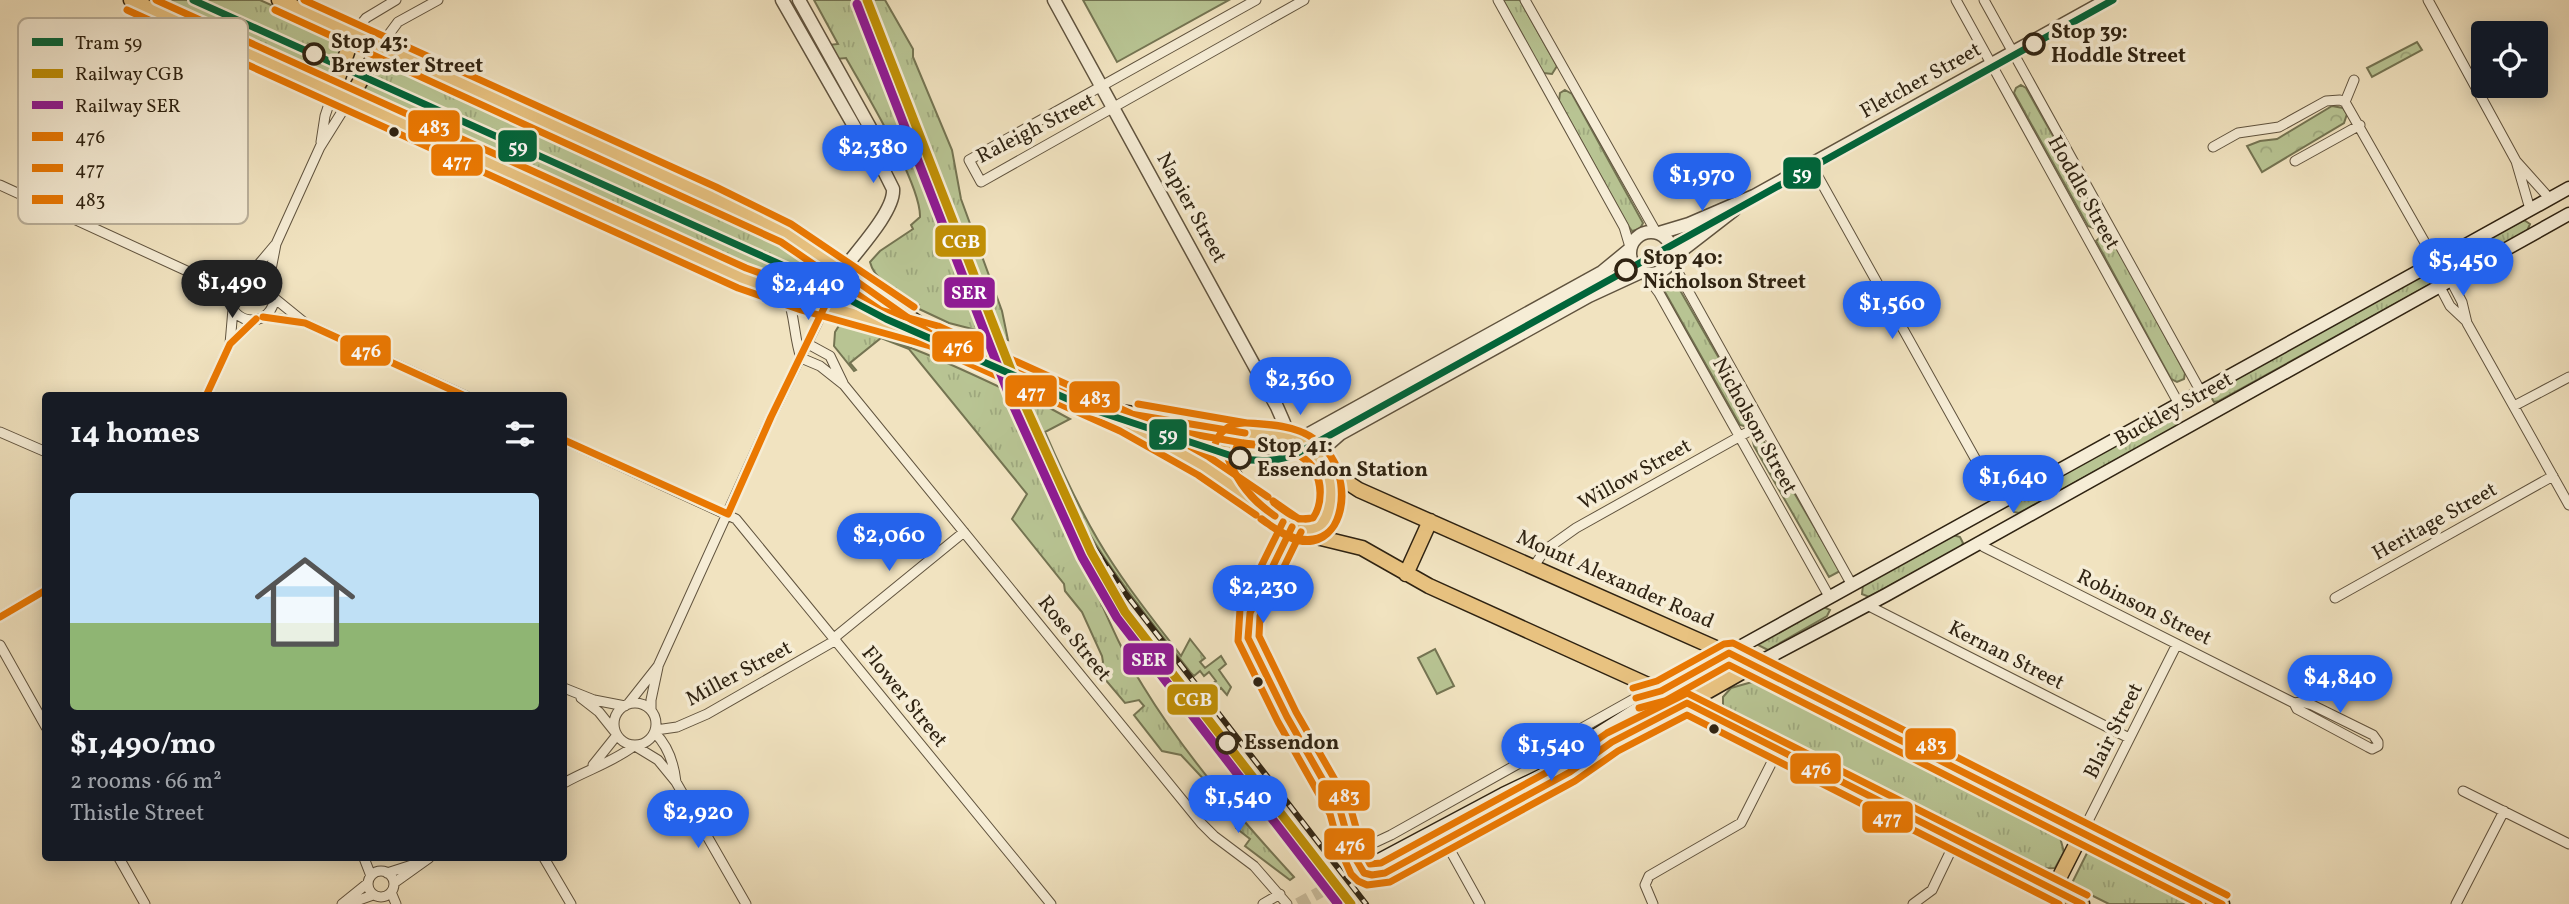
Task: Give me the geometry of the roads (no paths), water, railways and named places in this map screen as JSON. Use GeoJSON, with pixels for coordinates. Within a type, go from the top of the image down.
{"type":"FeatureCollection","features":[{"type":"Feature","properties":{"kind":"main road"},"geometry":{"type":"LineString","coordinates":[[131,0],[171,18]]}},
{"type":"Feature","properties":{"kind":"main road"},"geometry":{"type":"LineString","coordinates":[[279,0],[724,202],[802,242],[934,335]]}},
{"type":"Feature","properties":{"kind":"main road"},"geometry":{"type":"LineString","coordinates":[[782,0],[862,141],[871,145]]}},
{"type":"Feature","properties":{"kind":"main road"},"geometry":{"type":"LineString","coordinates":[[799,0],[873,133],[871,145],[891,184],[892,199],[889,208],[842,271],[825,307]]}},
{"type":"Feature","properties":{"kind":"main road","name":"Napier Street"},"geometry":{"type":"LineString","coordinates":[[1054,0],[1277,407],[1291,439]]}},
{"type":"Feature","properties":{"kind":"main road","name":"Fletcher Street"},"geometry":{"type":"LineString","coordinates":[[1658,232],[1689,224],[1754,196],[2107,0]]}},
{"type":"Feature","properties":{"kind":"main road"},"geometry":{"type":"LineString","coordinates":[[333,92],[354,33]]}},
{"type":"Feature","properties":{"kind":"main road"},"geometry":{"type":"LineString","coordinates":[[350,99],[381,45]]}},
{"type":"Feature","properties":{"kind":"main road"},"geometry":{"type":"LineString","coordinates":[[248,53],[742,278],[825,307],[934,335],[1100,409],[1204,466],[1294,528],[1362,548],[1406,574],[1687,703],[2082,904]]}},
{"type":"Feature","properties":{"kind":"main road"},"geometry":{"type":"LineString","coordinates":[[821,68],[833,61]]}},
{"type":"Feature","properties":{"kind":"main road","name":"Buckley Street"},"geometry":{"type":"LineString","coordinates":[[1503,794],[1661,691],[2569,188]]}},
{"type":"Feature","properties":{"kind":"main road","name":"Fletcher Street"},"geometry":{"type":"LineString","coordinates":[[1671,259],[1754,196]]}},
{"type":"Feature","properties":{"kind":"main road"},"geometry":{"type":"LineString","coordinates":[[2550,199],[2565,217]]}},
{"type":"Feature","properties":{"kind":"main road"},"geometry":{"type":"LineString","coordinates":[[2530,209],[2542,230]]}},
{"type":"Feature","properties":{"kind":"main road","name":"Buckley Street"},"geometry":{"type":"LineString","coordinates":[[1379,860],[1503,794],[1687,703],[2565,217]]}},
{"type":"Feature","properties":{"kind":"main road"},"geometry":{"type":"LineString","coordinates":[[1291,439],[1602,272],[1630,248],[1640,234],[1658,232],[1670,242],[1671,259],[1660,272],[1642,273],[1589,296],[1340,433],[1316,455]]}},
{"type":"Feature","properties":{"kind":"main road"},"geometry":{"type":"LineString","coordinates":[[1630,248],[1631,262],[1642,273]]}},
{"type":"Feature","properties":{"kind":"main road"},"geometry":{"type":"LineString","coordinates":[[2436,262],[2446,284]]}},
{"type":"Feature","properties":{"kind":"main road"},"geometry":{"type":"LineString","coordinates":[[2193,424],[2201,392]]}},
{"type":"Feature","properties":{"kind":"main road"},"geometry":{"type":"LineString","coordinates":[[2179,404],[2193,424]]}},
{"type":"Feature","properties":{"kind":"main road"},"geometry":{"type":"LineString","coordinates":[[1100,409],[1291,439],[1316,455],[1327,469],[1331,502],[1327,517],[1316,529],[1305,531],[1294,528]]}},
{"type":"Feature","properties":{"kind":"main road"},"geometry":{"type":"LineString","coordinates":[[1245,433],[1236,434],[1227,440],[1224,447],[1225,458],[1238,480],[1262,506]]}},
{"type":"Feature","properties":{"kind":"main road","name":"Mount Alexander Road"},"geometry":{"type":"LineString","coordinates":[[1327,469],[1353,487],[1754,665],[2222,904]]}},
{"type":"Feature","properties":{"kind":"main road"},"geometry":{"type":"LineString","coordinates":[[2000,503],[2011,524]]}},
{"type":"Feature","properties":{"kind":"main road"},"geometry":{"type":"LineString","coordinates":[[1967,521],[1979,542]]}},
{"type":"Feature","properties":{"kind":"main road"},"geometry":{"type":"LineString","coordinates":[[1406,574],[1430,522]]}},
{"type":"Feature","properties":{"kind":"main road"},"geometry":{"type":"LineString","coordinates":[[1852,585],[1861,601],[1867,605]]}},
{"type":"Feature","properties":{"kind":"main road"},"geometry":{"type":"LineString","coordinates":[[1830,597],[1841,617]]}},
{"type":"Feature","properties":{"kind":"main road"},"geometry":{"type":"LineString","coordinates":[[2053,890],[2082,833]]}},
{"type":"Feature","properties":{"kind":"street"},"geometry":{"type":"LineString","coordinates":[[354,33],[366,18],[396,0]]}},
{"type":"Feature","properties":{"kind":"street"},"geometry":{"type":"LineString","coordinates":[[381,45],[398,22],[438,0]]}},
{"type":"Feature","properties":{"kind":"street","name":"Raleigh Street"},"geometry":{"type":"LineString","coordinates":[[1256,0],[969,160],[981,182],[1304,0]]}},
{"type":"Feature","properties":{"kind":"street"},"geometry":{"type":"LineString","coordinates":[[1498,0],[1624,227],[1630,248]]}},
{"type":"Feature","properties":{"kind":"street"},"geometry":{"type":"LineString","coordinates":[[1525,0],[1658,232]]}},
{"type":"Feature","properties":{"kind":"street","name":"Hoddle Street"},"geometry":{"type":"LineString","coordinates":[[1956,0],[2179,404]]}},
{"type":"Feature","properties":{"kind":"street","name":"Hoddle Street"},"geometry":{"type":"LineString","coordinates":[[1984,0],[2201,392]]}},
{"type":"Feature","properties":{"kind":"street"},"geometry":{"type":"LineString","coordinates":[[2428,0],[2516,161],[2530,209]]}},
{"type":"Feature","properties":{"kind":"street"},"geometry":{"type":"LineString","coordinates":[[2345,102],[2354,80]]}},
{"type":"Feature","properties":{"kind":"street"},"geometry":{"type":"LineString","coordinates":[[320,147],[325,116],[333,92]]}},
{"type":"Feature","properties":{"kind":"street"},"geometry":{"type":"LineString","coordinates":[[268,285],[276,244],[320,147],[350,99]]}},
{"type":"Feature","properties":{"kind":"street"},"geometry":{"type":"LineString","coordinates":[[2213,147],[2238,133],[2279,127],[2326,101],[2345,102],[2436,262]]}},
{"type":"Feature","properties":{"kind":"street"},"geometry":{"type":"LineString","coordinates":[[2295,162],[2360,125]]}},
{"type":"Feature","properties":{"kind":"street"},"geometry":{"type":"LineString","coordinates":[[2516,161],[2550,199]]}},
{"type":"Feature","properties":{"kind":"street"},"geometry":{"type":"LineString","coordinates":[[1811,164],[2000,503]]}},
{"type":"Feature","properties":{"kind":"street"},"geometry":{"type":"LineString","coordinates":[[0,185],[18,193]]}},
{"type":"Feature","properties":{"kind":"street"},"geometry":{"type":"LineString","coordinates":[[85,224],[200,277],[242,318],[305,323]]}},
{"type":"Feature","properties":{"kind":"street"},"geometry":{"type":"LineString","coordinates":[[208,392],[230,344],[230,293],[276,244]]}},
{"type":"Feature","properties":{"kind":"street","name":"Nicholson Street"},"geometry":{"type":"LineString","coordinates":[[1671,259],[1852,585]]}},
{"type":"Feature","properties":{"kind":"street","name":"Nicholson Street"},"geometry":{"type":"LineString","coordinates":[[1642,273],[1659,293],[1830,597]]}},
{"type":"Feature","properties":{"kind":"street"},"geometry":{"type":"LineString","coordinates":[[200,277],[259,278],[268,285],[273,297],[305,323],[457,392]]}},
{"type":"Feature","properties":{"kind":"street"},"geometry":{"type":"LineString","coordinates":[[2446,284],[2462,302],[2467,323],[2569,505]]}},
{"type":"Feature","properties":{"kind":"street"},"geometry":{"type":"LineString","coordinates":[[787,295],[793,312],[795,341],[801,358]]}},
{"type":"Feature","properties":{"kind":"street"},"geometry":{"type":"LineString","coordinates":[[230,344],[271,309],[273,297]]}},
{"type":"Feature","properties":{"kind":"street"},"geometry":{"type":"LineString","coordinates":[[651,710],[658,666],[771,417],[825,307]]}},
{"type":"Feature","properties":{"kind":"street","name":"Rose Street"},"geometry":{"type":"LineString","coordinates":[[808,344],[830,356],[844,385]]}},
{"type":"Feature","properties":{"kind":"street","name":"Rose Street"},"geometry":{"type":"LineString","coordinates":[[801,358],[820,366],[844,385],[1201,823],[1254,866],[1287,904]]}},
{"type":"Feature","properties":{"kind":"street"},"geometry":{"type":"LineString","coordinates":[[2514,406],[2569,377]]}},
{"type":"Feature","properties":{"kind":"street","name":"Willow Street"},"geometry":{"type":"LineString","coordinates":[[1534,566],[1545,550],[1576,528],[1762,424]]}},
{"type":"Feature","properties":{"kind":"street"},"geometry":{"type":"LineString","coordinates":[[0,432],[42,450]]}},
{"type":"Feature","properties":{"kind":"street","name":"Flower Street"},"geometry":{"type":"LineString","coordinates":[[567,441],[728,514],[748,531],[1051,904]]}},
{"type":"Feature","properties":{"kind":"street","name":"Heritage Street"},"geometry":{"type":"LineString","coordinates":[[2334,598],[2553,477]]}},
{"type":"Feature","properties":{"kind":"street"},"geometry":{"type":"LineString","coordinates":[[1294,528],[1250,613],[1248,638],[1287,717],[1340,810],[1346,832]]}},
{"type":"Feature","properties":{"kind":"street","name":"Miller Street"},"geometry":{"type":"LineString","coordinates":[[656,732],[677,727],[707,714],[835,639],[964,532]]}},
{"type":"Feature","properties":{"kind":"street","name":"Robinson Street"},"geometry":{"type":"LineString","coordinates":[[1979,542],[2294,703],[2312,705],[2373,735],[2378,746],[2372,749],[2368,747],[2297,709],[2294,703]]}},
{"type":"Feature","properties":{"kind":"street"},"geometry":{"type":"LineString","coordinates":[[0,617],[42,593]]}},
{"type":"Feature","properties":{"kind":"street","name":"Kernan Street"},"geometry":{"type":"LineString","coordinates":[[1867,605],[2129,738]]}},
{"type":"Feature","properties":{"kind":"street","name":"Blair Street"},"geometry":{"type":"LineString","coordinates":[[2082,833],[2177,644]]}},
{"type":"Feature","properties":{"kind":"street"},"geometry":{"type":"LineString","coordinates":[[0,645],[42,720]]}},
{"type":"Feature","properties":{"kind":"street"},"geometry":{"type":"LineString","coordinates":[[592,767],[617,734],[616,716],[658,666]]}},
{"type":"Feature","properties":{"kind":"street"},"geometry":{"type":"LineString","coordinates":[[567,689],[627,705],[641,704],[651,710],[656,718],[656,732],[674,767],[676,782]]}},
{"type":"Feature","properties":{"kind":"street","name":"Buckley Street"},"geometry":{"type":"LineString","coordinates":[[1346,832],[1365,843],[1381,840],[1436,812],[1632,700],[1661,691]]}},
{"type":"Feature","properties":{"kind":"street"},"geometry":{"type":"LineString","coordinates":[[575,693],[599,712],[624,743],[658,760],[676,782],[746,904]]}},
{"type":"Feature","properties":{"kind":"street"},"geometry":{"type":"LineString","coordinates":[[567,781],[634,746],[645,744],[656,732]]}},
{"type":"Feature","properties":{"kind":"street","name":"Buckley Street"},"geometry":{"type":"LineString","coordinates":[[1346,832],[1359,867],[1373,876],[1385,873],[1570,772],[1614,741]]}},
{"type":"Feature","properties":{"kind":"street"},"geometry":{"type":"LineString","coordinates":[[1653,904],[1645,886],[1649,876],[1741,823],[1778,750]]}},
{"type":"Feature","properties":{"kind":"street"},"geometry":{"type":"LineString","coordinates":[[2463,791],[2569,844]]}},
{"type":"Feature","properties":{"kind":"street"},"geometry":{"type":"LineString","coordinates":[[2456,904],[2504,811]]}},
{"type":"Feature","properties":{"kind":"street"},"geometry":{"type":"LineString","coordinates":[[1913,904],[1932,890],[1956,840]]}},
{"type":"Feature","properties":{"kind":"street"},"geometry":{"type":"LineString","coordinates":[[1445,841],[1480,904]]}},
{"type":"Feature","properties":{"kind":"street"},"geometry":{"type":"LineString","coordinates":[[121,861],[145,904]]}},
{"type":"Feature","properties":{"kind":"street"},"geometry":{"type":"LineString","coordinates":[[366,861],[369,880],[379,899]]}},
{"type":"Feature","properties":{"kind":"street"},"geometry":{"type":"LineString","coordinates":[[370,861],[384,872],[392,887],[396,904]]}},
{"type":"Feature","properties":{"kind":"street"},"geometry":{"type":"LineString","coordinates":[[342,904],[369,880],[384,872],[420,861]]}},
{"type":"Feature","properties":{"kind":"street"},"geometry":{"type":"LineString","coordinates":[[348,904],[386,896],[392,887],[424,861]]}},
{"type":"Feature","properties":{"kind":"street"},"geometry":{"type":"LineString","coordinates":[[546,861],[570,904]]}},
{"type":"Feature","properties":{"kind":"street"},"geometry":{"type":"LineString","coordinates":[[1263,904],[1280,894]]}},
{"type":"Feature","properties":{"kind":"tunnel"},"geometry":{"type":"LineString","coordinates":[[1298,904],[1379,860]]}},
{"type":"Feature","properties":{"kind":"tram line","name":"59"},"geometry":{"type":"LineString","coordinates":[[193,0],[233,18]]}},
{"type":"Feature","properties":{"kind":"tram line","name":"59"},"geometry":{"type":"LineString","coordinates":[[248,25],[793,270],[886,319],[1088,408],[1238,458],[1260,461],[1282,459],[1296,454],[2113,0]]}},
{"type":"Feature","properties":{"kind":"tram line"},"geometry":{"type":"LineString","coordinates":[[1228,454],[1251,458],[1276,454]]}},
{"type":"Feature","properties":{"kind":"railway"},"geometry":{"type":"LineString","coordinates":[[1066,498],[1094,548],[1125,593],[1366,904]]}},
{"type":"Feature","properties":{"kind":"rail line","name":"CGB"},"geometry":{"type":"LineString","coordinates":[[867,0],[1023,401],[1091,552],[1125,612],[1351,904]]}},
{"type":"Feature","properties":{"kind":"rail line","name":"SER"},"geometry":{"type":"LineString","coordinates":[[857,4],[1013,405],[1082,557],[1117,618],[1338,904]]}},
{"type":"Feature","properties":{"kind":"place","name":"Stop 39: Hoddle Street"},"geometry":{"type":"Point","coordinates":[2034,44]}},
{"type":"Feature","properties":{"kind":"place","name":"Stop 43: Brewster Street"},"geometry":{"type":"Point","coordinates":[314,54]}},
{"type":"Feature","properties":{"kind":"place","name":"Stop 40: Nicholson Street"},"geometry":{"type":"Point","coordinates":[1626,270]}},
{"type":"Feature","properties":{"kind":"place","name":"Stop 41: Essendon Station"},"geometry":{"type":"Point","coordinates":[1240,458]}},
{"type":"Feature","properties":{"kind":"place","name":"Essendon"},"geometry":{"type":"Point","coordinates":[1227,743]}}]}
